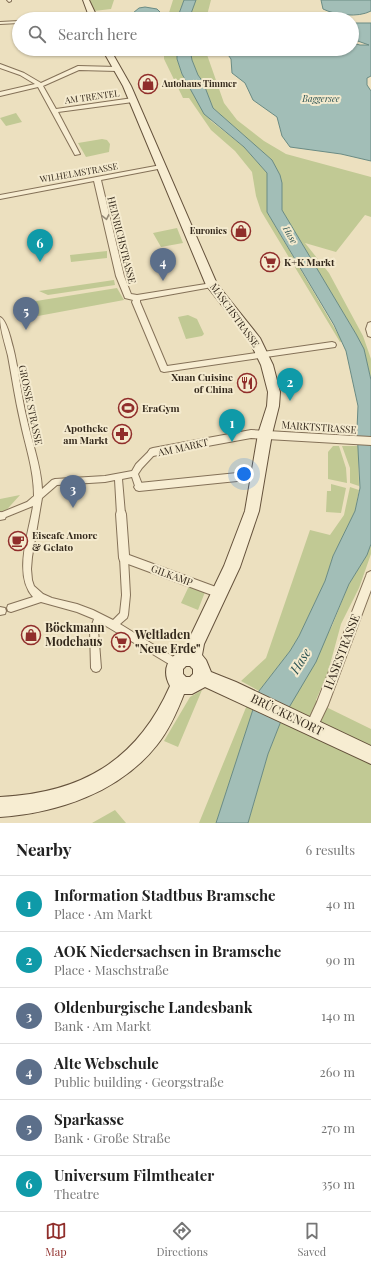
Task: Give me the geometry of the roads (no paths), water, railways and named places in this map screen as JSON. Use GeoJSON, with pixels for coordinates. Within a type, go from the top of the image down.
{"type":"FeatureCollection","features":[{"type":"Feature","properties":{"kind":"main road"},"geometry":{"type":"LineString","coordinates":[[86,0],[91,12]]}},
{"type":"Feature","properties":{"kind":"main road","name":"MASCHSTRASSE"},"geometry":{"type":"LineString","coordinates":[[110,56],[133,100],[212,285],[245,326],[263,354],[274,392],[273,406],[252,477],[252,511],[232,567],[196,644],[193,659]]}},
{"type":"Feature","properties":{"kind":"main road"},"geometry":{"type":"LineString","coordinates":[[184,659],[193,659],[200,664],[202,677],[193,685],[180,684],[174,677],[174,668],[184,659]]}},
{"type":"Feature","properties":{"kind":"main road","name":"BRÜCKENORT"},"geometry":{"type":"LineString","coordinates":[[202,677],[244,694],[371,755]]}},
{"type":"Feature","properties":{"kind":"main road"},"geometry":{"type":"LineString","coordinates":[[0,808],[32,805],[58,799],[100,780],[119,768],[145,745],[160,726],[180,684]]}},
{"type":"Feature","properties":{"kind":"street"},"geometry":{"type":"LineString","coordinates":[[0,23],[12,22]]}},
{"type":"Feature","properties":{"kind":"street"},"geometry":{"type":"LineString","coordinates":[[0,66],[22,74],[40,85],[78,154]]}},
{"type":"Feature","properties":{"kind":"street"},"geometry":{"type":"LineString","coordinates":[[0,94],[40,85],[78,68],[117,69]]}},
{"type":"Feature","properties":{"kind":"street","name":"AM TRENTEL"},"geometry":{"type":"LineString","coordinates":[[54,111],[133,100]]}},
{"type":"Feature","properties":{"kind":"street","name":"WILHELMSTRASSE"},"geometry":{"type":"LineString","coordinates":[[0,197],[161,167]]}},
{"type":"Feature","properties":{"kind":"street","name":"HEINRICHSTRASSE"},"geometry":{"type":"LineString","coordinates":[[97,179],[123,286],[128,296],[137,298]]}},
{"type":"Feature","properties":{"kind":"street"},"geometry":{"type":"LineString","coordinates":[[212,285],[137,298],[136,302],[164,369],[210,364],[263,354],[332,345]]}},
{"type":"Feature","properties":{"kind":"street","name":"GROSSE STRASSE"},"geometry":{"type":"LineString","coordinates":[[0,319],[16,380],[35,472],[38,496]]}},
{"type":"Feature","properties":{"kind":"street"},"geometry":{"type":"LineString","coordinates":[[371,325],[371,334]]}},
{"type":"Feature","properties":{"kind":"street","name":"MARKTSTRASSE"},"geometry":{"type":"LineString","coordinates":[[265,434],[371,441]]}},
{"type":"Feature","properties":{"kind":"street","name":"AM MARKT"},"geometry":{"type":"LineString","coordinates":[[134,474],[139,466],[154,452],[240,435],[265,434]]}},
{"type":"Feature","properties":{"kind":"street"},"geometry":{"type":"LineString","coordinates":[[0,516],[30,504],[55,482],[134,474],[139,487],[252,477]]}},
{"type":"Feature","properties":{"kind":"street"},"geometry":{"type":"LineString","coordinates":[[114,624],[124,614],[126,595],[118,476]]}},
{"type":"Feature","properties":{"kind":"street"},"geometry":{"type":"LineString","coordinates":[[38,496],[28,570],[30,588],[40,598],[77,608],[114,624],[177,664]]}},
{"type":"Feature","properties":{"kind":"street","name":"GILKAMP"},"geometry":{"type":"LineString","coordinates":[[124,558],[220,593]]}},
{"type":"Feature","properties":{"kind":"street","name":"HASESTRASSE"},"geometry":{"type":"LineString","coordinates":[[304,723],[322,705],[371,576]]}},
{"type":"Feature","properties":{"kind":"street"},"geometry":{"type":"LineString","coordinates":[[11,608],[40,598]]}},
{"type":"Feature","properties":{"kind":"street"},"geometry":{"type":"LineString","coordinates":[[96,668],[94,630],[99,618]]}},
{"type":"Feature","properties":{"kind":"water"},"geometry":{"type":"Polygon","coordinates":[[[184,0],[196,0],[192,12],[180,12],[184,0]]]}},
{"type":"Feature","properties":{"kind":"water"},"geometry":{"type":"Polygon","coordinates":[[[321,0],[371,0],[371,11],[366,13],[359,14],[359,12],[331,12],[323,9],[321,0]]]}},
{"type":"Feature","properties":{"kind":"water"},"geometry":{"type":"Polygon","coordinates":[[[145,7],[157,9],[160,12],[134,12],[139,8],[145,7]]]}},
{"type":"Feature","properties":{"kind":"water","name":"Baggersee"},"geometry":{"type":"Polygon","coordinates":[[[359,23],[371,23],[371,76],[367,78],[367,85],[371,91],[371,161],[341,154],[290,147],[282,136],[277,117],[253,100],[245,83],[232,73],[231,59],[229,56],[359,56],[359,45],[369,45],[359,41],[359,23]]]}},
{"type":"Feature","properties":{"kind":"water","name":"Hase"},"geometry":{"type":"Polygon","coordinates":[[[177,56],[191,56],[213,108],[272,160],[280,175],[282,183],[282,210],[364,349],[371,380],[371,544],[367,555],[349,584],[316,662],[281,721],[268,754],[248,823],[216,823],[259,691],[290,651],[299,636],[325,581],[333,556],[355,511],[360,488],[357,429],[358,406],[346,351],[334,325],[267,212],[267,173],[244,147],[204,114],[182,74],[177,56]]]}},
{"type":"Feature","properties":{"kind":"place","name":"Autohaus Timmer"},"geometry":{"type":"Point","coordinates":[148,84]}},
{"type":"Feature","properties":{"kind":"place","name":"Euronics"},"geometry":{"type":"Point","coordinates":[241,231]}},
{"type":"Feature","properties":{"kind":"place","name":"Universum Filmtheater"},"geometry":{"type":"Point","coordinates":[40,262]}},
{"type":"Feature","properties":{"kind":"place","name":"K+K Markt"},"geometry":{"type":"Point","coordinates":[270,262]}},
{"type":"Feature","properties":{"kind":"place","name":"Alte Webschule"},"geometry":{"type":"Point","coordinates":[163,281]}},
{"type":"Feature","properties":{"kind":"place","name":"Sparkasse"},"geometry":{"type":"Point","coordinates":[26,330]}},
{"type":"Feature","properties":{"kind":"place","name":"Xuan Cuisine of China"},"geometry":{"type":"Point","coordinates":[247,383]}},
{"type":"Feature","properties":{"kind":"place","name":"AOK Niedersachsen in Bramsche"},"geometry":{"type":"Point","coordinates":[290,401]}},
{"type":"Feature","properties":{"kind":"place","name":"EraGym"},"geometry":{"type":"Point","coordinates":[128,408]}},
{"type":"Feature","properties":{"kind":"place","name":"Apotheke am Markt"},"geometry":{"type":"Point","coordinates":[122,434]}},
{"type":"Feature","properties":{"kind":"place","name":"Information Stadtbus Bramsche"},"geometry":{"type":"Point","coordinates":[232,442]}},
{"type":"Feature","properties":{"kind":"place","name":"Oldenburgische Landesbank"},"geometry":{"type":"Point","coordinates":[73,508]}},
{"type":"Feature","properties":{"kind":"place","name":"Eiscafe Amore & Gelato"},"geometry":{"type":"Point","coordinates":[18,541]}},
{"type":"Feature","properties":{"kind":"place","name":"Böckmann Modehaus"},"geometry":{"type":"Point","coordinates":[31,635]}},
{"type":"Feature","properties":{"kind":"place","name":"Weltladen \"Neue Erde\""},"geometry":{"type":"Point","coordinates":[121,642]}}]}
